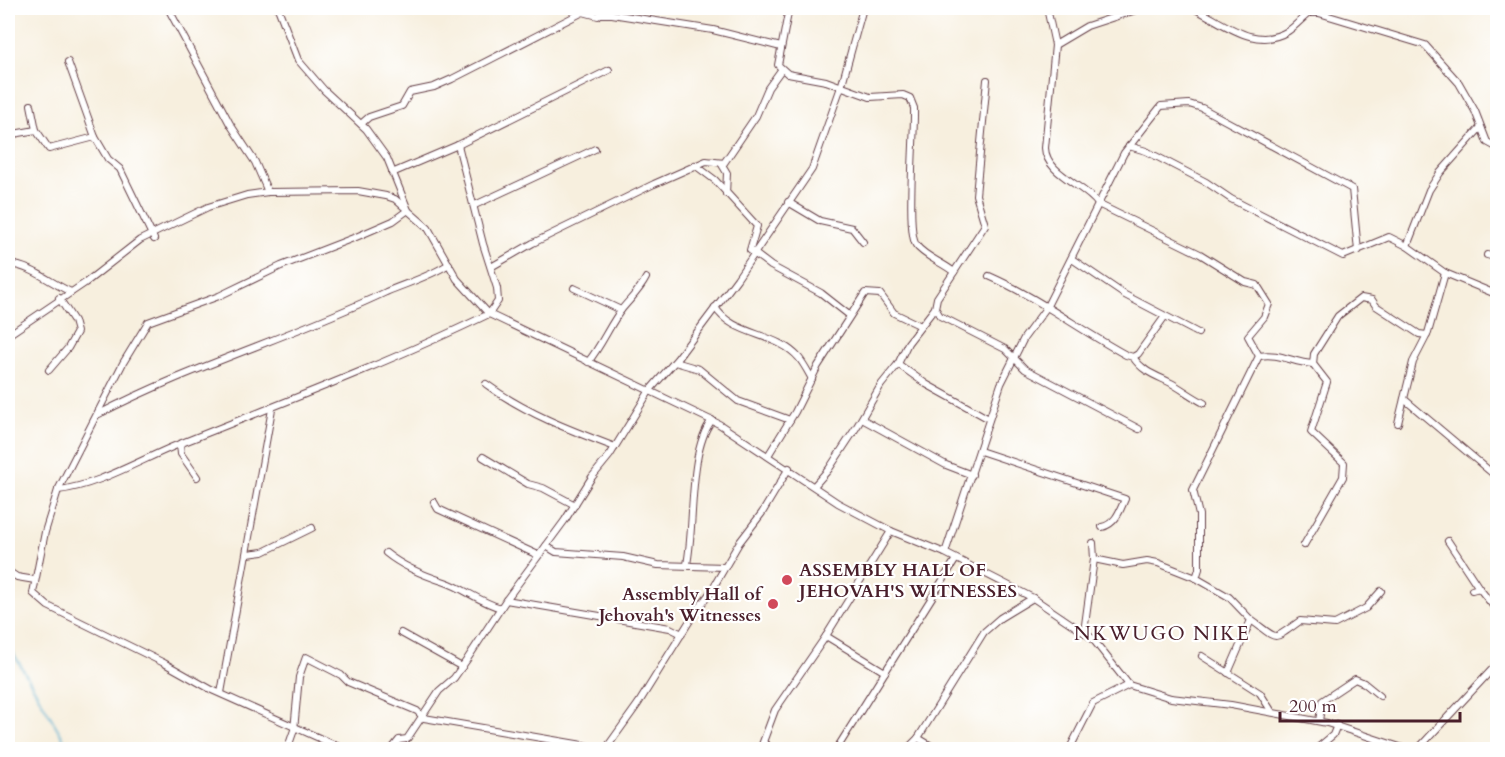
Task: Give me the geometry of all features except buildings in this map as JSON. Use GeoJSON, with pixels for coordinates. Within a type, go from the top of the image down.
{"type":"FeatureCollection","features":[{"type":"Feature","properties":{"kind":"street"},"geometry":{"type":"LineString","coordinates":[[168,8],[230,124],[255,162],[268,192]]}},
{"type":"Feature","properties":{"kind":"street"},"geometry":{"type":"LineString","coordinates":[[279,8],[298,60],[324,90],[361,124],[387,159],[408,210]]}},
{"type":"Feature","properties":{"kind":"street"},"geometry":{"type":"LineString","coordinates":[[789,8],[778,65],[781,70],[788,74],[826,81],[870,96],[903,95],[910,98],[914,108],[910,216],[914,244],[925,254],[941,261],[954,272]]}},
{"type":"Feature","properties":{"kind":"street"},"geometry":{"type":"LineString","coordinates":[[391,750],[399,740],[407,739],[424,718],[439,691],[462,668],[506,600],[615,447],[650,390],[675,362],[812,169],[841,88],[863,8]]}},
{"type":"Feature","properties":{"kind":"street"},"geometry":{"type":"LineString","coordinates":[[1047,8],[1055,45],[1045,148],[1047,159],[1074,183],[1092,194],[1098,204],[1200,254],[1245,282],[1257,285],[1269,304],[1264,317],[1248,336],[1258,356]]}},
{"type":"Feature","properties":{"kind":"street"},"geometry":{"type":"LineString","coordinates":[[1055,45],[1087,26],[1142,8]]}},
{"type":"Feature","properties":{"kind":"street"},"geometry":{"type":"LineString","coordinates":[[1193,8],[1246,36],[1260,38],[1286,32],[1310,13],[1319,13],[1419,42],[1429,48],[1459,83],[1475,111],[1487,142],[1497,148]]}},
{"type":"Feature","properties":{"kind":"street"},"geometry":{"type":"LineString","coordinates":[[361,124],[369,117],[402,106],[410,92],[434,87],[452,79],[583,12],[598,16],[612,14],[713,30],[781,47]]}},
{"type":"Feature","properties":{"kind":"street"},"geometry":{"type":"LineString","coordinates":[[68,62],[95,138],[108,159],[120,169],[154,236]]}},
{"type":"Feature","properties":{"kind":"street"},"geometry":{"type":"LineString","coordinates":[[392,173],[458,145],[609,70]]}},
{"type":"Feature","properties":{"kind":"street"},"geometry":{"type":"LineString","coordinates":[[491,267],[533,243],[695,165],[706,161],[724,163],[756,116],[768,88],[781,70]]}},
{"type":"Feature","properties":{"kind":"street"},"geometry":{"type":"LineString","coordinates":[[814,486],[829,470],[881,385],[898,364],[935,308],[937,298],[985,225],[976,195],[987,80]]}},
{"type":"Feature","properties":{"kind":"street"},"geometry":{"type":"LineString","coordinates":[[945,553],[1001,384],[1029,331],[1046,308],[1129,146],[1161,106],[1189,104],[1202,108],[1352,189],[1358,251]]}},
{"type":"Feature","properties":{"kind":"street"},"geometry":{"type":"LineString","coordinates":[[31,105],[36,130],[49,149],[95,138]]}},
{"type":"Feature","properties":{"kind":"street"},"geometry":{"type":"LineString","coordinates":[[1407,246],[1429,190],[1440,172],[1480,128]]}},
{"type":"Feature","properties":{"kind":"street"},"geometry":{"type":"LineString","coordinates":[[8,135],[36,130]]}},
{"type":"Feature","properties":{"kind":"street"},"geometry":{"type":"LineString","coordinates":[[58,490],[90,483],[180,444],[272,409],[489,314],[498,301],[498,288],[483,244],[458,145]]}},
{"type":"Feature","properties":{"kind":"street"},"geometry":{"type":"LineString","coordinates":[[1129,146],[1146,151],[1206,182],[1231,199],[1343,256],[1386,237],[1407,246],[1445,273],[1497,295]]}},
{"type":"Feature","properties":{"kind":"street"},"geometry":{"type":"LineString","coordinates":[[475,205],[596,149]]}},
{"type":"Feature","properties":{"kind":"street"},"geometry":{"type":"LineString","coordinates":[[721,163],[726,172],[726,194]]}},
{"type":"Feature","properties":{"kind":"street"},"geometry":{"type":"LineString","coordinates":[[695,165],[707,172],[757,226],[750,250],[771,266],[821,293],[849,315]]}},
{"type":"Feature","properties":{"kind":"street"},"geometry":{"type":"LineString","coordinates":[[8,335],[27,324],[59,298],[154,236],[219,203],[268,192],[358,191],[395,199],[428,228],[463,288],[489,314],[712,420],[769,454],[838,503],[891,531],[945,553],[1034,598],[1098,644],[1129,685],[1171,698],[1320,721],[1406,749]]}},
{"type":"Feature","properties":{"kind":"street"},"geometry":{"type":"LineString","coordinates":[[788,202],[820,221],[852,228],[862,242]]}},
{"type":"Feature","properties":{"kind":"street"},"geometry":{"type":"LineString","coordinates":[[346,750],[212,690],[48,606],[33,593],[34,580],[42,558],[45,532],[58,490],[133,344],[148,322],[219,296],[281,266],[356,237],[393,221],[408,210]]}},
{"type":"Feature","properties":{"kind":"street"},"geometry":{"type":"LineString","coordinates":[[1487,255],[1497,258]]}},
{"type":"Feature","properties":{"kind":"street"},"geometry":{"type":"LineString","coordinates":[[1072,259],[1125,295],[1198,333]]}},
{"type":"Feature","properties":{"kind":"street"},"geometry":{"type":"LineString","coordinates":[[8,264],[30,268],[52,283],[71,292]]}},
{"type":"Feature","properties":{"kind":"street"},"geometry":{"type":"LineString","coordinates":[[98,415],[151,388],[302,329],[435,273],[448,264]]}},
{"type":"Feature","properties":{"kind":"street"},"geometry":{"type":"LineString","coordinates":[[1398,423],[1413,362],[1427,335],[1445,273]]}},
{"type":"Feature","properties":{"kind":"street"},"geometry":{"type":"LineString","coordinates":[[989,276],[1012,286],[1106,344],[1133,357],[1140,367],[1204,403]]}},
{"type":"Feature","properties":{"kind":"street"},"geometry":{"type":"LineString","coordinates":[[588,362],[602,345],[621,310],[639,290],[646,278]]}},
{"type":"Feature","properties":{"kind":"street"},"geometry":{"type":"LineString","coordinates":[[574,288],[621,310]]}},
{"type":"Feature","properties":{"kind":"street"},"geometry":{"type":"LineString","coordinates":[[769,454],[849,315],[865,293],[880,294],[894,313],[921,326]]}},
{"type":"Feature","properties":{"kind":"street"},"geometry":{"type":"LineString","coordinates":[[48,370],[68,348],[77,332],[74,321],[59,298]]}},
{"type":"Feature","properties":{"kind":"street"},"geometry":{"type":"LineString","coordinates":[[1313,364],[1314,354],[1338,316],[1361,298],[1372,300],[1376,306],[1419,334],[1427,335]]}},
{"type":"Feature","properties":{"kind":"street"},"geometry":{"type":"LineString","coordinates":[[715,307],[722,317],[733,325],[757,332],[799,358],[812,379]]}},
{"type":"Feature","properties":{"kind":"street"},"geometry":{"type":"LineString","coordinates":[[935,308],[940,316],[1015,356],[1025,369],[1139,429]]}},
{"type":"Feature","properties":{"kind":"street"},"geometry":{"type":"LineString","coordinates":[[1133,357],[1138,354],[1162,319]]}},
{"type":"Feature","properties":{"kind":"street"},"geometry":{"type":"LineString","coordinates":[[1258,356],[1270,354],[1313,364],[1327,382],[1311,432],[1344,463],[1343,477],[1304,545]]}},
{"type":"Feature","properties":{"kind":"street"},"geometry":{"type":"LineString","coordinates":[[1196,578],[1199,569],[1199,515],[1193,490],[1258,356]]}},
{"type":"Feature","properties":{"kind":"street"},"geometry":{"type":"LineString","coordinates":[[675,362],[699,369],[738,401],[790,420]]}},
{"type":"Feature","properties":{"kind":"street"},"geometry":{"type":"LineString","coordinates":[[898,364],[926,384],[989,420]]}},
{"type":"Feature","properties":{"kind":"street"},"geometry":{"type":"LineString","coordinates":[[486,384],[512,401],[571,431],[615,447]]}},
{"type":"Feature","properties":{"kind":"street"},"geometry":{"type":"LineString","coordinates":[[1404,399],[1497,478]]}},
{"type":"Feature","properties":{"kind":"street"},"geometry":{"type":"LineString","coordinates":[[221,693],[248,554],[272,409]]}},
{"type":"Feature","properties":{"kind":"street"},"geometry":{"type":"LineString","coordinates":[[861,419],[937,460],[972,475]]}},
{"type":"Feature","properties":{"kind":"street"},"geometry":{"type":"LineString","coordinates":[[687,564],[698,456],[703,433],[712,420]]}},
{"type":"Feature","properties":{"kind":"street"},"geometry":{"type":"LineString","coordinates":[[180,444],[181,454],[197,477]]}},
{"type":"Feature","properties":{"kind":"street"},"geometry":{"type":"LineString","coordinates":[[980,451],[1125,499],[1117,517],[1108,526],[1102,527]]}},
{"type":"Feature","properties":{"kind":"street"},"geometry":{"type":"LineString","coordinates":[[483,457],[528,484],[543,488],[575,505]]}},
{"type":"Feature","properties":{"kind":"street"},"geometry":{"type":"LineString","coordinates":[[287,750],[294,725],[298,676],[306,657],[341,675],[348,682],[417,711],[424,718],[606,749],[615,740],[789,468]]}},
{"type":"Feature","properties":{"kind":"street"},"geometry":{"type":"LineString","coordinates":[[434,502],[438,509],[538,555]]}},
{"type":"Feature","properties":{"kind":"street"},"geometry":{"type":"LineString","coordinates":[[248,554],[263,552],[312,528]]}},
{"type":"Feature","properties":{"kind":"street"},"geometry":{"type":"LineString","coordinates":[[773,750],[762,746],[775,710],[826,636],[891,531]]}},
{"type":"Feature","properties":{"kind":"street"},"geometry":{"type":"LineString","coordinates":[[1448,541],[1475,589],[1497,612]]}},
{"type":"Feature","properties":{"kind":"street"},"geometry":{"type":"LineString","coordinates":[[1084,632],[1094,559],[1093,543]]}},
{"type":"Feature","properties":{"kind":"street"},"geometry":{"type":"LineString","coordinates":[[546,546],[556,552],[623,557],[658,565],[687,564],[702,568],[724,567]]}},
{"type":"Feature","properties":{"kind":"street"},"geometry":{"type":"LineString","coordinates":[[386,553],[433,580],[446,582],[472,597],[501,608]]}},
{"type":"Feature","properties":{"kind":"street"},"geometry":{"type":"LineString","coordinates":[[836,750],[956,559]]}},
{"type":"Feature","properties":{"kind":"street"},"geometry":{"type":"LineString","coordinates":[[1094,559],[1123,566],[1153,561],[1196,578],[1229,597],[1267,634],[1275,637],[1283,636],[1300,621],[1335,624],[1366,608],[1381,591]]}},
{"type":"Feature","properties":{"kind":"street"},"geometry":{"type":"LineString","coordinates":[[8,571],[17,577],[34,580]]}},
{"type":"Feature","properties":{"kind":"street"},"geometry":{"type":"LineString","coordinates":[[906,750],[918,738],[984,632],[1000,618],[1034,598]]}},
{"type":"Feature","properties":{"kind":"street"},"geometry":{"type":"LineString","coordinates":[[506,600],[670,628],[682,634]]}},
{"type":"Feature","properties":{"kind":"street"},"geometry":{"type":"LineString","coordinates":[[1228,673],[1251,620]]}},
{"type":"Feature","properties":{"kind":"street"},"geometry":{"type":"LineString","coordinates":[[401,633],[462,668]]}},
{"type":"Feature","properties":{"kind":"street"},"geometry":{"type":"LineString","coordinates":[[826,636],[885,672]]}},
{"type":"Feature","properties":{"kind":"street"},"geometry":{"type":"LineString","coordinates":[[1202,656],[1260,693],[1272,712]]}},
{"type":"Feature","properties":{"kind":"street"},"geometry":{"type":"LineString","coordinates":[[1417,750],[1497,663]]}},
{"type":"Feature","properties":{"kind":"street"},"geometry":{"type":"LineString","coordinates":[[1320,721],[1322,701],[1355,679],[1380,696]]}},
{"type":"Feature","properties":{"kind":"street"},"geometry":{"type":"LineString","coordinates":[[1069,750],[1093,703],[1129,685]]}},
{"type":"Feature","properties":{"kind":"street"},"geometry":{"type":"LineString","coordinates":[[1315,750],[1333,735],[1337,725]]}},
{"type":"Feature","properties":{"kind":"street"},"geometry":{"type":"LineString","coordinates":[[918,738],[938,750]]}},
{"type":"Feature","properties":{"kind":"waterway"},"geometry":{"type":"LineString","coordinates":[[8,644],[70,750]]}},
{"type":"Feature","properties":{"kind":"place","name":"ASSEMBLY HALL OF JEHOVAH'S WITNESSES"},"geometry":{"type":"Point","coordinates":[787,580]}},
{"type":"Feature","properties":{"kind":"place","name":"Assembly Hall of Jehovah's Witnesses"},"geometry":{"type":"Point","coordinates":[773,604]}},
{"type":"Feature","properties":{"kind":"district","name":"NKWUGO NIKE"},"geometry":{"type":"Point","coordinates":[1162,633]}}]}
